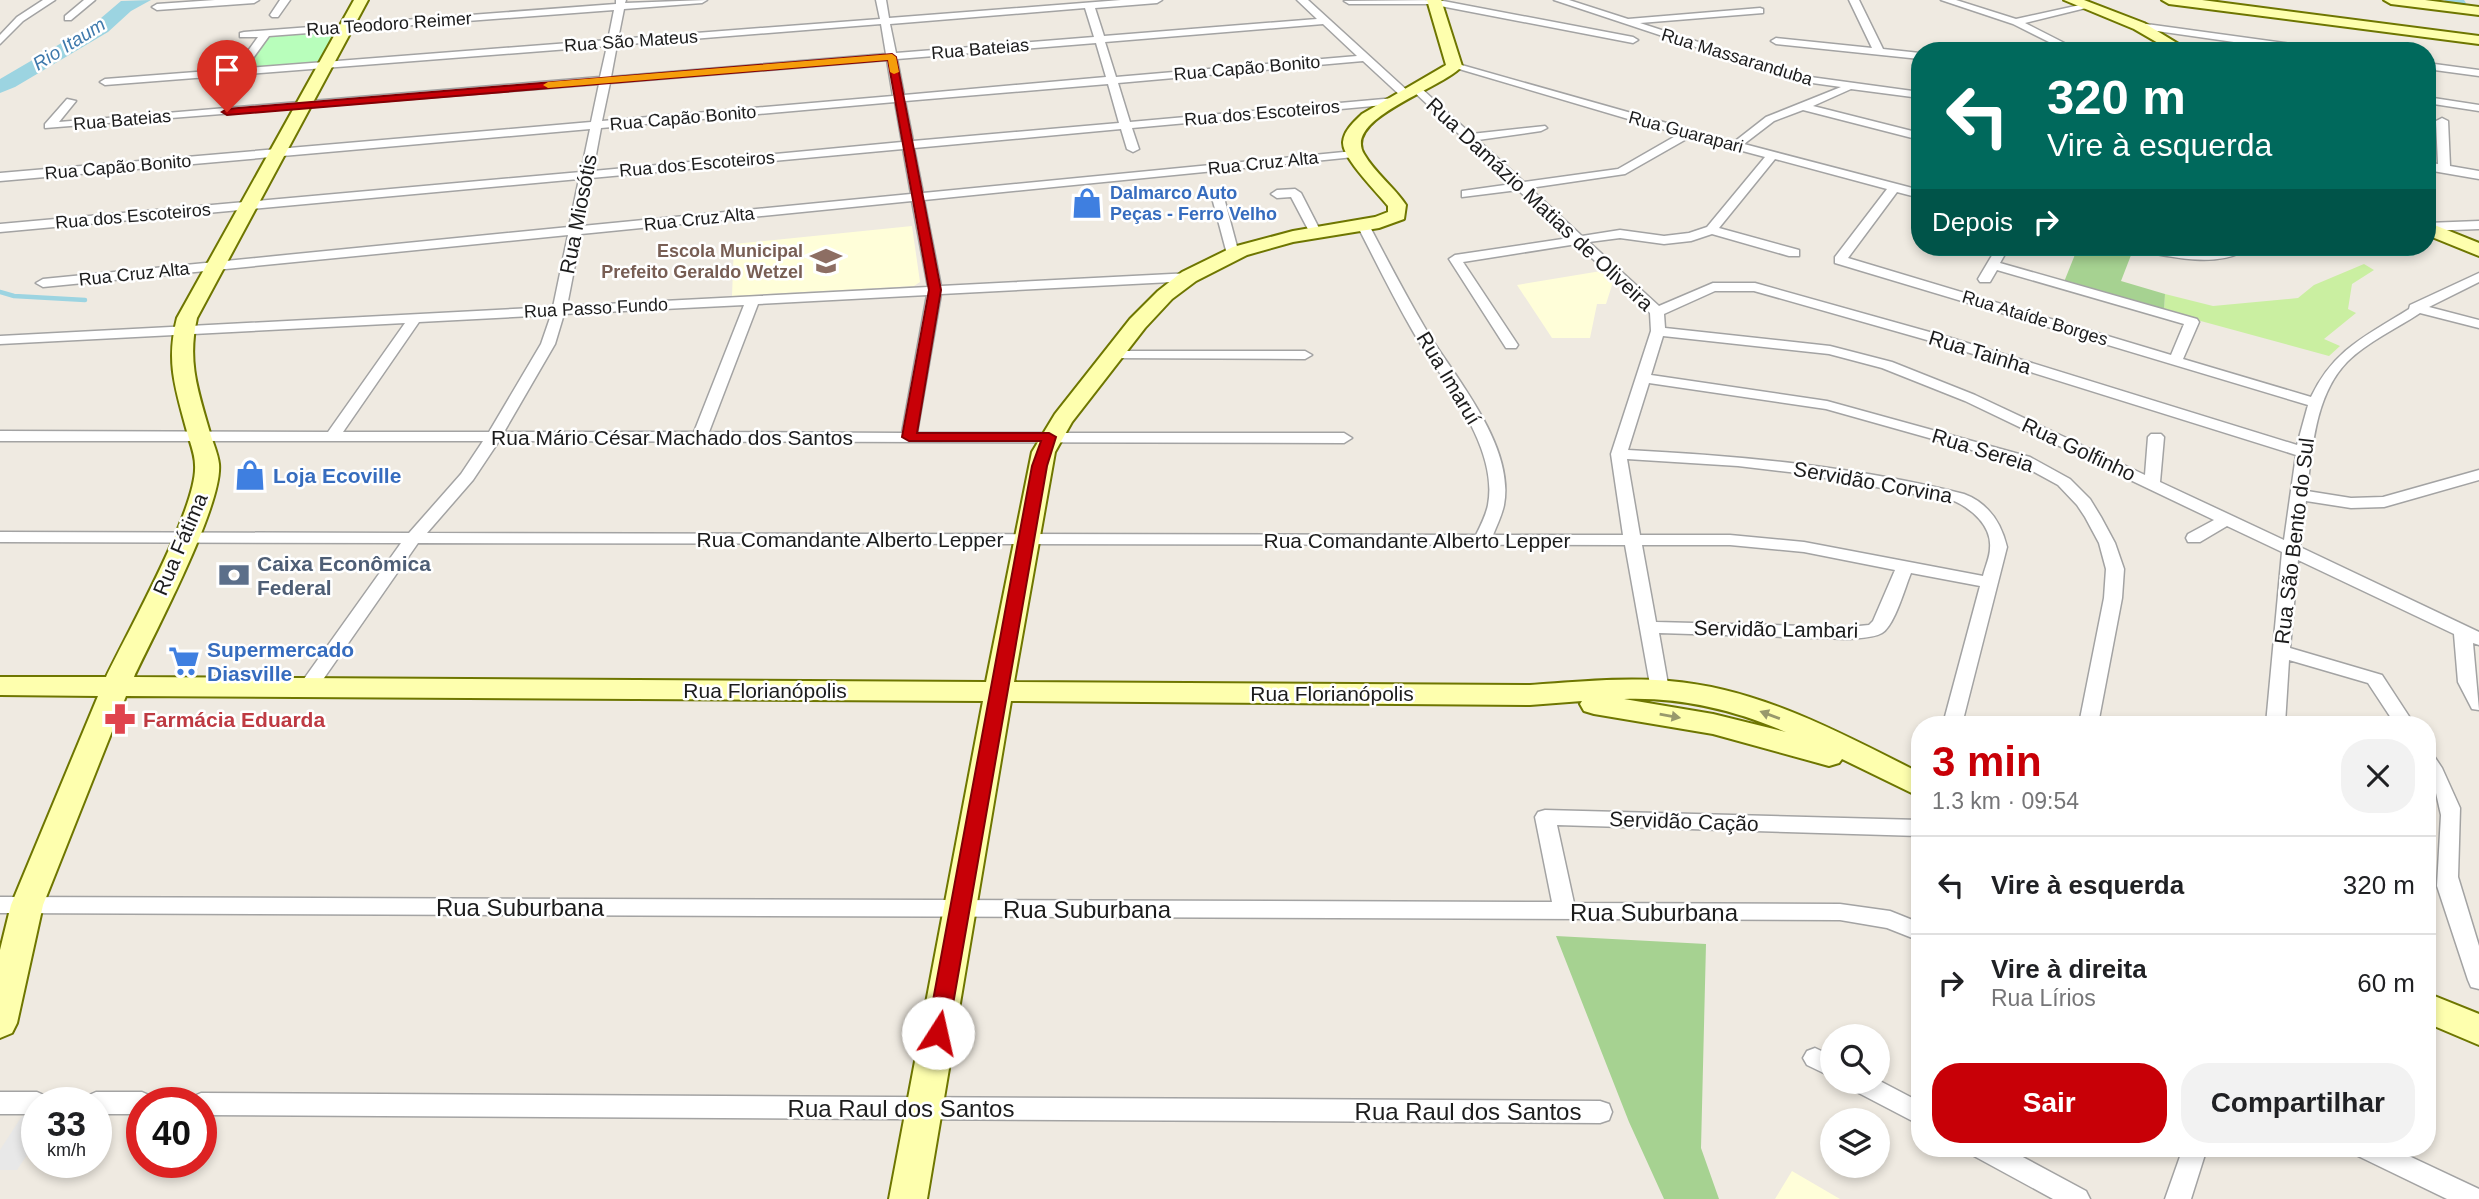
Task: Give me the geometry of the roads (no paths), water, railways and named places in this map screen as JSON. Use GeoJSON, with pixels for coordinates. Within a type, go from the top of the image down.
{"type":"FeatureCollection","features":[{"type":"Feature","properties":{"kind":"street"},"geometry":{"type":"LineString","coordinates":[[0,41],[20,19],[50,0]]}},
{"type":"Feature","properties":{"kind":"street"},"geometry":{"type":"LineString","coordinates":[[68,18],[90,0]]}},
{"type":"Feature","properties":{"kind":"street"},"geometry":{"type":"LineString","coordinates":[[157,7],[254,0]]}},
{"type":"Feature","properties":{"kind":"street"},"geometry":{"type":"LineString","coordinates":[[275,15],[285,0]]}},
{"type":"Feature","properties":{"kind":"street","name":"Rua Fátima"},"geometry":{"type":"LineString","coordinates":[[0,1023],[13,905],[186,537],[207,480],[207,462],[182,374],[183,330],[213,266],[362,0]]}},
{"type":"Feature","properties":{"kind":"street","name":"Rua Teodoro Reimer"},"geometry":{"type":"LineString","coordinates":[[244,35],[620,3],[702,0]]}},
{"type":"Feature","properties":{"kind":"street"},"geometry":{"type":"LineString","coordinates":[[881,0],[935,290],[909,437]]}},
{"type":"Feature","properties":{"kind":"street","name":"Rua São Mateus"},"geometry":{"type":"LineString","coordinates":[[105,82],[1157,0]]}},
{"type":"Feature","properties":{"kind":"street","name":"Rua Damázio Matias de Oliveira"},"geometry":{"type":"LineString","coordinates":[[1302,0],[1406,95],[1469,138],[1657,313],[1658,331],[1619,454],[1631,540],[1660,690]]}},
{"type":"Feature","properties":{"kind":"street","name":"Rua Massaranduba"},"geometry":{"type":"LineString","coordinates":[[1559,0],[1802,79],[1911,94]]}},
{"type":"Feature","properties":{"kind":"street"},"geometry":{"type":"LineString","coordinates":[[1854,0],[1879,52]]}},
{"type":"Feature","properties":{"kind":"street"},"geometry":{"type":"LineString","coordinates":[[1945,0],[2016,22],[2057,42]]}},
{"type":"Feature","properties":{"kind":"street"},"geometry":{"type":"LineString","coordinates":[[2071,0],[2140,26],[2168,42]]}},
{"type":"Feature","properties":{"kind":"street"},"geometry":{"type":"LineString","coordinates":[[2169,0],[2479,40]]}},
{"type":"Feature","properties":{"kind":"street"},"geometry":{"type":"LineString","coordinates":[[2391,0],[2479,11]]}},
{"type":"Feature","properties":{"kind":"street"},"geometry":{"type":"LineString","coordinates":[[1349,1],[1434,2],[1633,40]]}},
{"type":"Feature","properties":{"kind":"street"},"geometry":{"type":"LineString","coordinates":[[908,1199],[1026,539],[1040,466],[1049,437],[1154,306],[1191,276],[1259,243],[1388,220],[1397,215],[1398,210],[1354,154],[1351,148],[1354,130],[1365,119],[1454,66],[1451,49],[1434,2]]}},
{"type":"Feature","properties":{"kind":"street","name":"Rua Miosótis"},"geometry":{"type":"LineString","coordinates":[[309,687],[413,537],[467,477],[548,344],[559,310],[620,3]]}},
{"type":"Feature","properties":{"kind":"street"},"geometry":{"type":"LineString","coordinates":[[1088,5],[1133,149]]}},
{"type":"Feature","properties":{"kind":"street"},"geometry":{"type":"LineString","coordinates":[[2016,22],[2089,6]]}},
{"type":"Feature","properties":{"kind":"street"},"geometry":{"type":"LineString","coordinates":[[1625,22],[1760,10]]}},
{"type":"Feature","properties":{"kind":"street","name":"Rua Bateias"},"geometry":{"type":"LineString","coordinates":[[71,101],[49,126],[1325,21]]}},
{"type":"Feature","properties":{"kind":"street"},"geometry":{"type":"LineString","coordinates":[[2140,26],[2255,42]]}},
{"type":"Feature","properties":{"kind":"street"},"geometry":{"type":"LineString","coordinates":[[239,71],[266,33]]}},
{"type":"Feature","properties":{"kind":"street"},"geometry":{"type":"LineString","coordinates":[[1776,41],[1911,55]]}},
{"type":"Feature","properties":{"kind":"street","name":"Rua Capão Bonito"},"geometry":{"type":"LineString","coordinates":[[0,177],[1365,58]]}},
{"type":"Feature","properties":{"kind":"street","name":"Rua Guarapari"},"geometry":{"type":"LineString","coordinates":[[1454,66],[1735,146],[1911,192]]}},
{"type":"Feature","properties":{"kind":"street"},"geometry":{"type":"LineString","coordinates":[[2436,66],[2479,73]]}},
{"type":"Feature","properties":{"kind":"street"},"geometry":{"type":"LineString","coordinates":[[1735,146],[1763,123],[1850,87]]}},
{"type":"Feature","properties":{"kind":"street","name":"Rua dos Escoteiros"},"geometry":{"type":"LineString","coordinates":[[0,228],[1125,126],[1406,95]]}},
{"type":"Feature","properties":{"kind":"street"},"geometry":{"type":"LineString","coordinates":[[2436,101],[2479,108]]}},
{"type":"Feature","properties":{"kind":"street"},"geometry":{"type":"LineString","coordinates":[[1802,106],[1911,135]]}},
{"type":"Feature","properties":{"kind":"street"},"geometry":{"type":"LineString","coordinates":[[2442,121],[2444,169]]}},
{"type":"Feature","properties":{"kind":"street"},"geometry":{"type":"LineString","coordinates":[[1469,138],[1541,128]]}},
{"type":"Feature","properties":{"kind":"street"},"geometry":{"type":"LineString","coordinates":[[1466,194],[1621,172],[1688,133]]}},
{"type":"Feature","properties":{"kind":"street","name":"Rua Cruz Alta"},"geometry":{"type":"LineString","coordinates":[[43,283],[1354,154]]}},
{"type":"Feature","properties":{"kind":"street"},"geometry":{"type":"LineString","coordinates":[[1511,345],[1455,259],[1620,234],[1664,240],[1692,237],[1711,230],[1772,155]]}},
{"type":"Feature","properties":{"kind":"street"},"geometry":{"type":"LineString","coordinates":[[2436,168],[2479,175]]}},
{"type":"Feature","properties":{"kind":"street","name":"Rua Ataíde Borges"},"geometry":{"type":"LineString","coordinates":[[1894,187],[1840,260],[2316,403]]}},
{"type":"Feature","properties":{"kind":"street"},"geometry":{"type":"LineString","coordinates":[[1277,194],[1294,192],[1315,232]]}},
{"type":"Feature","properties":{"kind":"street"},"geometry":{"type":"LineString","coordinates":[[1217,194],[1233,254]]}},
{"type":"Feature","properties":{"kind":"street","name":"Rua Imaruí"},"geometry":{"type":"LineString","coordinates":[[1363,225],[1420,331],[1465,400],[1487,445],[1495,473],[1497,502],[1482,540]]}},
{"type":"Feature","properties":{"kind":"street"},"geometry":{"type":"LineString","coordinates":[[2436,227],[2479,225]]}},
{"type":"Feature","properties":{"kind":"street"},"geometry":{"type":"LineString","coordinates":[[1711,230],[1794,253]]}},
{"type":"Feature","properties":{"kind":"street"},"geometry":{"type":"LineString","coordinates":[[2436,232],[2479,250]]}},
{"type":"Feature","properties":{"kind":"street"},"geometry":{"type":"LineString","coordinates":[[1985,279],[1998,256]]}},
{"type":"Feature","properties":{"kind":"street"},"geometry":{"type":"LineString","coordinates":[[2193,256],[2220,256]]}},
{"type":"Feature","properties":{"kind":"street"},"geometry":{"type":"LineString","coordinates":[[1993,265],[2192,322],[2176,359]]}},
{"type":"Feature","properties":{"kind":"street","name":"Rua Passo Fundo"},"geometry":{"type":"LineString","coordinates":[[0,340],[1191,276]]}},
{"type":"Feature","properties":{"kind":"street","name":"Rua São Bento do Sul"},"geometry":{"type":"LineString","coordinates":[[2276,716],[2290,550],[2303,452],[2316,403],[2332,373],[2346,356],[2415,308],[2479,276]]}},
{"type":"Feature","properties":{"kind":"street","name":"Rua Tainha"},"geometry":{"type":"LineString","coordinates":[[1657,313],[1713,287],[1755,287],[1956,344],[2303,452]]}},
{"type":"Feature","properties":{"kind":"street"},"geometry":{"type":"LineString","coordinates":[[700,437],[753,300]]}},
{"type":"Feature","properties":{"kind":"street"},"geometry":{"type":"LineString","coordinates":[[2415,308],[2479,324]]}},
{"type":"Feature","properties":{"kind":"street"},"geometry":{"type":"LineString","coordinates":[[333,436],[415,318]]}},
{"type":"Feature","properties":{"kind":"street","name":"Rua Golfinho"},"geometry":{"type":"LineString","coordinates":[[1658,331],[1787,343],[1863,357],[1961,394],[2471,635]]}},
{"type":"Feature","properties":{"kind":"street"},"geometry":{"type":"LineString","coordinates":[[1113,355],[1305,355]]}},
{"type":"Feature","properties":{"kind":"street","name":"Rua Sereia"},"geometry":{"type":"LineString","coordinates":[[1643,378],[1827,405],[2024,460],[2064,482],[2084,502],[2093,517],[2107,543],[2115,569],[2113,598],[2091,716]]}},
{"type":"Feature","properties":{"kind":"street","name":"Rua Mário César Machado dos Santos"},"geometry":{"type":"LineString","coordinates":[[0,436],[1344,438]]}},
{"type":"Feature","properties":{"kind":"street"},"geometry":{"type":"LineString","coordinates":[[2152,484],[2156,438]]}},
{"type":"Feature","properties":{"kind":"street","name":"Servidão Corvina"},"geometry":{"type":"LineString","coordinates":[[1619,454],[1738,461],[1798,468],[1969,501],[1991,521],[1999,547],[1956,716]]}},
{"type":"Feature","properties":{"kind":"street"},"geometry":{"type":"LineString","coordinates":[[2298,495],[2351,503],[2384,502],[2479,475]]}},
{"type":"Feature","properties":{"kind":"street"},"geometry":{"type":"LineString","coordinates":[[2194,538],[2226,520]]}},
{"type":"Feature","properties":{"kind":"street","name":"Rua Comandante Alberto Lepper"},"geometry":{"type":"LineString","coordinates":[[0,537],[1631,540],[1770,543],[1991,583]]}},
{"type":"Feature","properties":{"kind":"street","name":"Servidão Lambari"},"geometry":{"type":"LineString","coordinates":[[1648,627],[1849,633],[1874,630],[1881,624],[1905,566]]}},
{"type":"Feature","properties":{"kind":"street"},"geometry":{"type":"LineString","coordinates":[[2471,635],[2467,682],[2479,704]]}},
{"type":"Feature","properties":{"kind":"street"},"geometry":{"type":"LineString","coordinates":[[2280,651],[2375,679],[2399,716]]}},
{"type":"Feature","properties":{"kind":"street","name":"Rua Florianópolis"},"geometry":{"type":"LineString","coordinates":[[0,686],[1530,695],[1660,690],[1728,701],[1776,716],[1911,783]]}},
{"type":"Feature","properties":{"kind":"street","name":"Rua Florianópolis"},"geometry":{"type":"LineString","coordinates":[[1530,695],[1635,709],[1741,729],[1911,784]]}},
{"type":"Feature","properties":{"kind":"street"},"geometry":{"type":"LineString","coordinates":[[2436,776],[2451,813],[2445,872],[2479,980]]}},
{"type":"Feature","properties":{"kind":"street","name":"Servidão Cação"},"geometry":{"type":"LineString","coordinates":[[1565,911],[1545,817],[1911,828]]}},
{"type":"Feature","properties":{"kind":"street","name":"Rua Suburbana"},"geometry":{"type":"LineString","coordinates":[[13,905],[1840,912],[1889,920],[1911,929]]}},
{"type":"Feature","properties":{"kind":"street"},"geometry":{"type":"LineString","coordinates":[[2436,1011],[2479,1030]]}},
{"type":"Feature","properties":{"kind":"street"},"geometry":{"type":"LineString","coordinates":[[1882,1094],[1911,1109]]}},
{"type":"Feature","properties":{"kind":"street"},"geometry":{"type":"LineString","coordinates":[[0,1102],[21,1103]]}},
{"type":"Feature","properties":{"kind":"street","name":"Rua Raul dos Santos"},"geometry":{"type":"LineString","coordinates":[[217,1104],[1600,1112]]}},
{"type":"Feature","properties":{"kind":"street"},"geometry":{"type":"LineString","coordinates":[[2000,1157],[2077,1199]]}},
{"type":"Feature","properties":{"kind":"street"},"geometry":{"type":"LineString","coordinates":[[2178,1199],[2191,1157]]}},
{"type":"Feature","properties":{"kind":"street"},"geometry":{"type":"LineString","coordinates":[[2386,1157],[2473,1199]]}},
{"type":"Feature","properties":{"kind":"water","name":"Rio Itaum"},"geometry":{"type":"Polygon","coordinates":[[[151,0],[131,11],[108,32],[15,87],[0,93],[0,79],[94,24],[121,1],[151,0]]]}},
{"type":"Feature","properties":{"kind":"waterway"},"geometry":{"type":"LineString","coordinates":[[2452,0],[2458,3]]}},
{"type":"Feature","properties":{"kind":"waterway"},"geometry":{"type":"LineString","coordinates":[[0,292],[14,296],[85,300]]}},
{"type":"Feature","properties":{"kind":"place","name":"Dalmarco Auto Peças - Ferro Velho"},"geometry":{"type":"Point","coordinates":[1087,203]}},
{"type":"Feature","properties":{"kind":"place","name":"Escola Municipal Prefeito Geraldo Wetzel"},"geometry":{"type":"Point","coordinates":[826,261]}},
{"type":"Feature","properties":{"kind":"place","name":"Loja Ecoville"},"geometry":{"type":"Point","coordinates":[250,475]}},
{"type":"Feature","properties":{"kind":"place","name":"Caixa Econômica Federal"},"geometry":{"type":"Point","coordinates":[234,575]}},
{"type":"Feature","properties":{"kind":"place","name":"Supermercado Diasville"},"geometry":{"type":"Point","coordinates":[184,661]}},
{"type":"Feature","properties":{"kind":"place","name":"Farmácia Eduarda"},"geometry":{"type":"Point","coordinates":[120,719]}}]}
